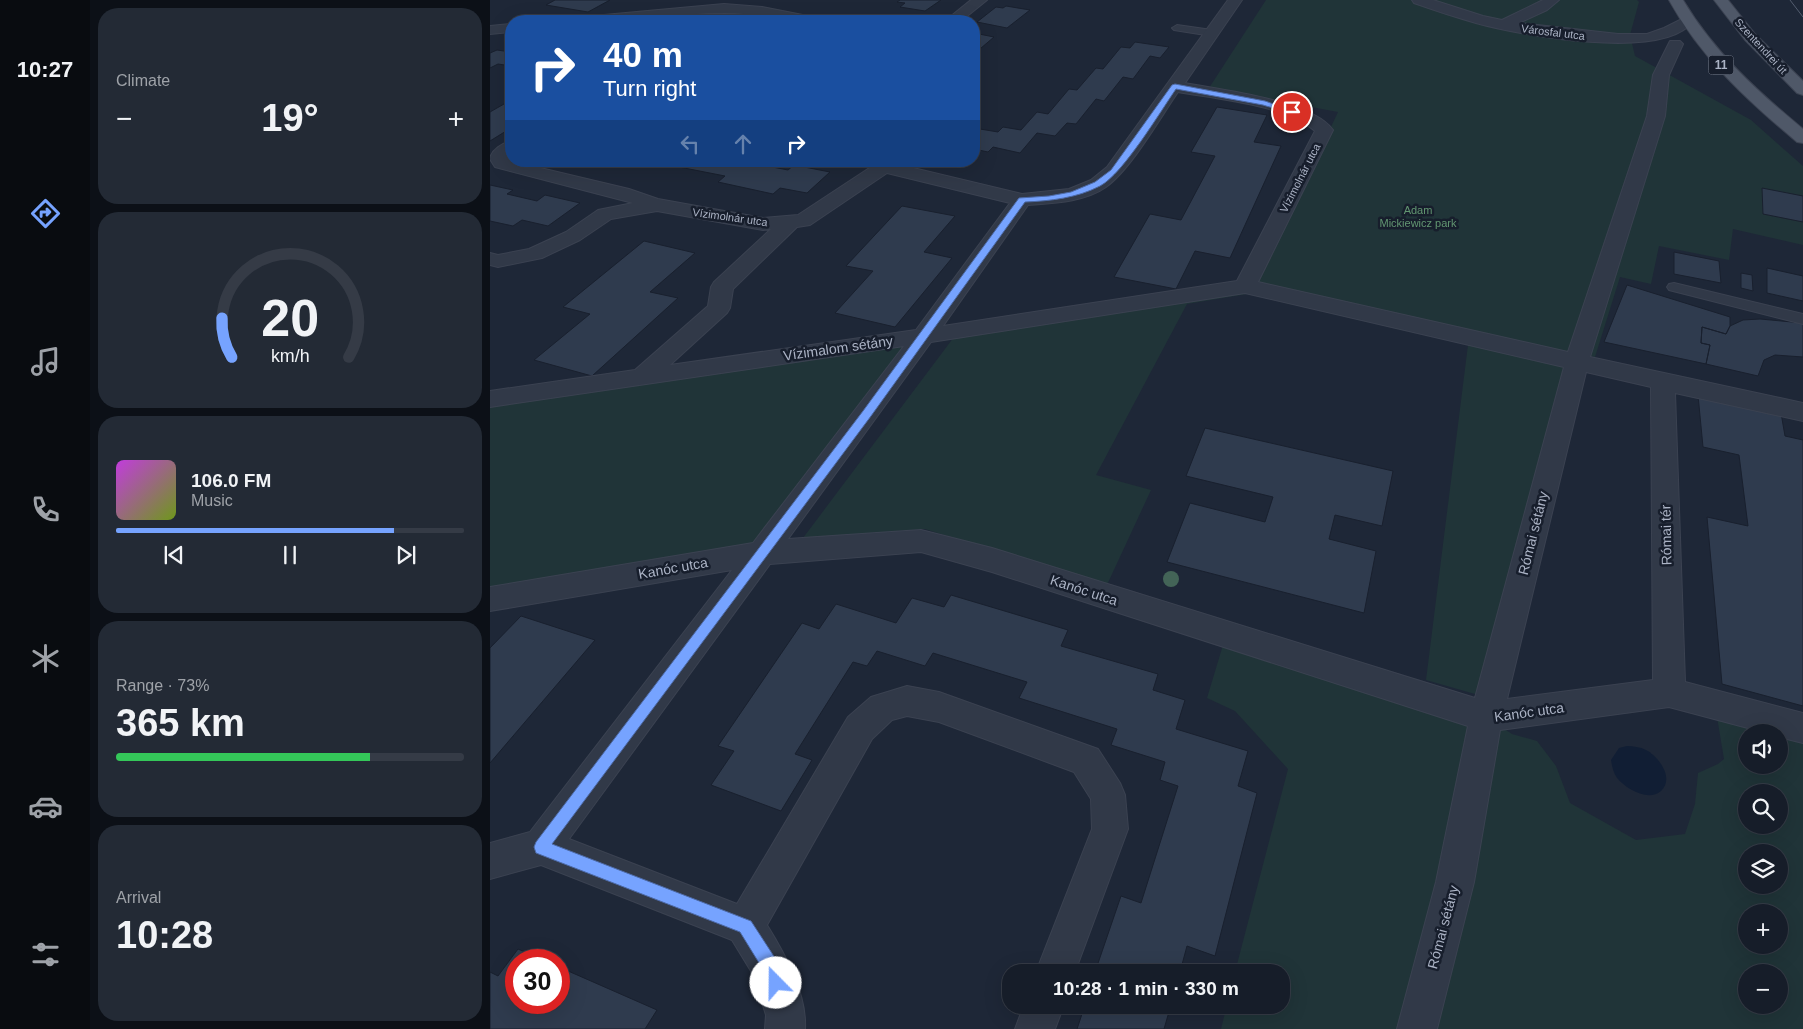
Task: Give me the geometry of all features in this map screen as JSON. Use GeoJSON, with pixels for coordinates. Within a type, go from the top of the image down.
{"type":"FeatureCollection","features":[{"type":"Feature","properties":{"kind":"main road","name":"11"},"geometry":{"type":"LineString","coordinates":[[1676,0],[1686,21],[1721,64],[1762,104],[1803,138]]}},
{"type":"Feature","properties":{"kind":"main road","name":"Szentendrei út"},"geometry":{"type":"LineString","coordinates":[[1721,0],[1750,37],[1803,90]]}},
{"type":"Feature","properties":{"kind":"street"},"geometry":{"type":"LineString","coordinates":[[960,15],[980,0]]}},
{"type":"Feature","properties":{"kind":"street","name":"Vízimolnár utca"},"geometry":{"type":"LineString","coordinates":[[888,167],[1022,200],[1073,194],[1098,184],[1114,171],[1235,0]]}},
{"type":"Feature","properties":{"kind":"street","name":"Városfal utca"},"geometry":{"type":"LineString","coordinates":[[1419,0],[1504,25],[1534,31],[1618,39],[1648,38],[1669,31],[1686,21]]}},
{"type":"Feature","properties":{"kind":"street"},"geometry":{"type":"LineString","coordinates":[[1504,25],[1542,8],[1552,0]]}},
{"type":"Feature","properties":{"kind":"street"},"geometry":{"type":"LineString","coordinates":[[779,14],[797,2]]}},
{"type":"Feature","properties":{"kind":"street"},"geometry":{"type":"LineString","coordinates":[[675,15],[712,9],[745,10],[784,15]]}},
{"type":"Feature","properties":{"kind":"street"},"geometry":{"type":"LineString","coordinates":[[490,30],[505,29]]}},
{"type":"Feature","properties":{"kind":"street","name":"Római sétány"},"geometry":{"type":"LineString","coordinates":[[1417,1029],[1455,882],[1486,718],[1577,362],[1656,116],[1661,75],[1675,44]]}},
{"type":"Feature","properties":{"kind":"street","name":"Vízimolnár utca"},"geometry":{"type":"LineString","coordinates":[[1175,86],[1265,103],[1310,118],[1324,130],[1245,286]]}},
{"type":"Feature","properties":{"kind":"street"},"geometry":{"type":"LineString","coordinates":[[505,151],[498,157],[501,163],[505,164]]}},
{"type":"Feature","properties":{"kind":"street"},"geometry":{"type":"LineString","coordinates":[[517,167],[622,193],[657,206]]}},
{"type":"Feature","properties":{"kind":"street","name":"Vízimolnár utca"},"geometry":{"type":"LineString","coordinates":[[490,259],[498,261],[535,254],[565,239],[604,214],[657,206],[764,224],[802,221],[872,167]]}},
{"type":"Feature","properties":{"kind":"street"},"geometry":{"type":"LineString","coordinates":[[541,847],[763,553],[1022,200]]}},
{"type":"Feature","properties":{"kind":"street"},"geometry":{"type":"LineString","coordinates":[[642,377],[719,308],[722,287],[790,222]]}},
{"type":"Feature","properties":{"kind":"street"},"geometry":{"type":"LineString","coordinates":[[490,277],[517,257]]}},
{"type":"Feature","properties":{"kind":"street"},"geometry":{"type":"LineString","coordinates":[[1245,286],[1662,382],[1803,412]]}},
{"type":"Feature","properties":{"kind":"street","name":"Vízimalom sétány"},"geometry":{"type":"LineString","coordinates":[[490,399],[924,336],[1245,286]]}},
{"type":"Feature","properties":{"kind":"street","name":"Római tér"},"geometry":{"type":"LineString","coordinates":[[1662,382],[1669,692]]}},
{"type":"Feature","properties":{"kind":"street","name":"Kanóc utca"},"geometry":{"type":"LineString","coordinates":[[490,599],[763,553],[922,541],[1001,563],[1486,718],[1669,692]]}},
{"type":"Feature","properties":{"kind":"street"},"geometry":{"type":"LineString","coordinates":[[1669,692],[1803,728]]}},
{"type":"Feature","properties":{"kind":"street"},"geometry":{"type":"LineString","coordinates":[[745,926],[860,728],[882,708],[907,701],[939,707],[1086,760],[1108,796],[1110,829],[1059,964]]}},
{"type":"Feature","properties":{"kind":"street"},"geometry":{"type":"LineString","coordinates":[[490,861],[541,847],[745,926],[771,967],[786,1015],[785,1029]]}},
{"type":"Feature","properties":{"kind":"street"},"geometry":{"type":"LineString","coordinates":[[1035,1029],[1041,1014]]}},
{"type":"Feature","properties":{"kind":"lane"},"geometry":{"type":"LineString","coordinates":[[1177,28],[1212,33]]}},
{"type":"Feature","properties":{"kind":"lane"},"geometry":{"type":"LineString","coordinates":[[1674,287],[1803,319]]}},
{"type":"Feature","properties":{"kind":"green space","name":"Adam Mickiewicz park"},"geometry":{"type":"Polygon","coordinates":[[[1266,0],[1637,0],[1639,2],[1630,35],[1635,56],[1751,120],[1803,166],[1803,245],[1733,229],[1729,260],[1659,246],[1651,284],[1620,277],[1595,357],[1576,353],[1482,696],[1426,680],[1468,345],[1247,294],[1187,304],[1096,475],[1151,490],[1106,587],[925,529],[803,538],[954,337],[1258,282],[1338,112],[1209,88],[1266,0]]]}},
{"type":"Feature","properties":{"kind":"green space"},"geometry":{"type":"Polygon","coordinates":[[[924,336],[763,553],[490,600],[490,401],[924,336]]]}},
{"type":"Feature","properties":{"kind":"green space"},"geometry":{"type":"Polygon","coordinates":[[[1226,635],[1486,717],[1512,734],[1537,741],[1556,766],[1570,803],[1636,840],[1685,834],[1695,804],[1698,773],[1718,764],[1724,759],[1715,705],[1788,724],[1738,724],[1738,774],[1788,774],[1788,724],[1803,728],[1803,1029],[1221,1029],[1225,1014],[1290,1014],[1290,964],[1237,964],[1288,769],[1235,711],[1207,698],[1226,635]]]}},
{"type":"Feature","properties":{"kind":"water"},"geometry":{"type":"Polygon","coordinates":[[[1627,746],[1646,750],[1660,762],[1666,774],[1665,786],[1661,791],[1656,794],[1644,795],[1631,790],[1617,778],[1611,760],[1619,748],[1627,746]]]}},
{"type":"Feature","properties":{"kind":"building"},"geometry":{"type":"Polygon","coordinates":[[[555,0],[610,0],[588,12],[546,5],[555,0]]]}},
{"type":"Feature","properties":{"kind":"building"},"geometry":{"type":"Polygon","coordinates":[[[900,0],[941,0],[925,11],[900,7],[905,3],[897,2],[900,0]]]}},
{"type":"Feature","properties":{"kind":"building"},"geometry":{"type":"Polygon","coordinates":[[[1006,6],[1030,10],[1007,28],[980,23],[980,20],[996,7],[1003,8],[1006,6]]]}},
{"type":"Feature","properties":{"kind":"building"},"geometry":{"type":"Polygon","coordinates":[[[980,34],[994,37],[980,49],[980,34]]]}},
{"type":"Feature","properties":{"kind":"building"},"geometry":{"type":"Polygon","coordinates":[[[1135,42],[1169,47],[1160,58],[1150,56],[1133,79],[1123,77],[1104,101],[1096,99],[1076,124],[1067,123],[1055,136],[1037,133],[1020,153],[993,147],[988,152],[980,150],[980,129],[998,132],[1003,127],[1021,130],[1037,112],[1048,114],[1069,89],[1077,90],[1096,68],[1103,69],[1121,47],[1130,48],[1135,42]]]}},
{"type":"Feature","properties":{"kind":"building"},"geometry":{"type":"Polygon","coordinates":[[[497,50],[505,51],[505,65],[498,64],[490,68],[490,53],[497,50]]]}},
{"type":"Feature","properties":{"kind":"building"},"geometry":{"type":"Polygon","coordinates":[[[505,103],[505,132],[490,141],[490,112],[505,103]]]}},
{"type":"Feature","properties":{"kind":"building"},"geometry":{"type":"Polygon","coordinates":[[[1217,107],[1267,115],[1254,142],[1281,146],[1230,258],[1195,251],[1176,289],[1114,277],[1150,214],[1181,220],[1215,156],[1191,152],[1217,107]]]}},
{"type":"Feature","properties":{"kind":"building"},"geometry":{"type":"Polygon","coordinates":[[[679,167],[772,167],[788,170],[792,167],[804,167],[830,172],[807,193],[780,188],[773,194],[718,182],[725,176],[679,167]]]}},
{"type":"Feature","properties":{"kind":"building"},"geometry":{"type":"Polygon","coordinates":[[[490,185],[513,190],[507,194],[537,201],[545,195],[580,203],[548,226],[522,220],[513,226],[490,221],[490,185]]]}},
{"type":"Feature","properties":{"kind":"building"},"geometry":{"type":"Polygon","coordinates":[[[1762,188],[1803,196],[1803,222],[1763,214],[1762,188]]]}},
{"type":"Feature","properties":{"kind":"building"},"geometry":{"type":"Polygon","coordinates":[[[902,206],[955,216],[924,252],[952,258],[895,327],[835,313],[873,271],[846,266],[902,206]]]}},
{"type":"Feature","properties":{"kind":"building"},"geometry":{"type":"Polygon","coordinates":[[[644,241],[695,253],[650,292],[678,298],[592,376],[534,360],[590,314],[563,307],[644,241]]]}},
{"type":"Feature","properties":{"kind":"building"},"geometry":{"type":"Polygon","coordinates":[[[1674,252],[1719,261],[1721,283],[1674,274],[1674,252]]]}},
{"type":"Feature","properties":{"kind":"building"},"geometry":{"type":"Polygon","coordinates":[[[1767,268],[1803,276],[1803,301],[1767,293],[1767,268]]]}},
{"type":"Feature","properties":{"kind":"building"},"geometry":{"type":"Polygon","coordinates":[[[1741,273],[1752,275],[1753,291],[1741,288],[1741,273]]]}},
{"type":"Feature","properties":{"kind":"building"},"geometry":{"type":"Polygon","coordinates":[[[1627,285],[1730,317],[1730,326],[1726,334],[1702,327],[1701,343],[1710,345],[1706,364],[1604,342],[1627,285]]]}},
{"type":"Feature","properties":{"kind":"building"},"geometry":{"type":"Polygon","coordinates":[[[1760,319],[1803,323],[1803,357],[1775,355],[1764,360],[1758,376],[1706,364],[1710,345],[1701,343],[1702,327],[1726,334],[1730,326],[1743,320],[1760,319]]]}},
{"type":"Feature","properties":{"kind":"building"},"geometry":{"type":"Polygon","coordinates":[[[1698,395],[1781,413],[1785,436],[1803,440],[1803,706],[1722,684],[1707,517],[1748,526],[1739,455],[1703,447],[1698,395]]]}},
{"type":"Feature","properties":{"kind":"building"},"geometry":{"type":"Polygon","coordinates":[[[1205,428],[1393,471],[1382,526],[1335,515],[1329,539],[1376,551],[1364,613],[1167,562],[1190,503],[1265,522],[1273,497],[1186,476],[1205,428]]]}},
{"type":"Feature","properties":{"kind":"building"},"geometry":{"type":"Polygon","coordinates":[[[951,595],[1068,630],[1061,646],[1158,674],[1153,690],[1185,700],[1176,729],[1248,751],[1238,786],[1257,793],[1215,956],[1187,946],[1182,964],[1098,964],[1121,896],[1141,903],[1178,786],[1160,780],[1165,762],[1111,745],[1117,729],[1019,698],[1027,682],[933,653],[925,666],[877,651],[867,666],[853,662],[795,754],[812,760],[781,811],[711,785],[734,751],[718,746],[802,623],[819,629],[836,604],[896,623],[912,598],[944,607],[951,595]]]}},
{"type":"Feature","properties":{"kind":"building"},"geometry":{"type":"Polygon","coordinates":[[[521,616],[595,640],[490,763],[490,648],[521,616]]]}},
{"type":"Feature","properties":{"kind":"building"},"geometry":{"type":"Polygon","coordinates":[[[505,967],[505,1014],[570,1014],[570,972],[657,1010],[645,1029],[490,1029],[490,972],[498,976],[505,967]]]}},
{"type":"Feature","properties":{"kind":"building"},"geometry":{"type":"Polygon","coordinates":[[[1082,1014],[1168,1014],[1164,1029],[1077,1029],[1082,1014]]]}},
{"type":"Feature","properties":{"kind":"tram line"},"geometry":{"type":"LineString","coordinates":[[1790,0],[1803,17]]}},
{"type":"Feature","properties":{"kind":"route"},"geometry":{"type":"LineString","coordinates":[[776,983],[771,967],[745,926],[541,847],[763,553],[1022,200],[1073,194],[1098,184],[1114,171],[1175,86],[1225,97],[1265,103],[1292,112]]}}]}
